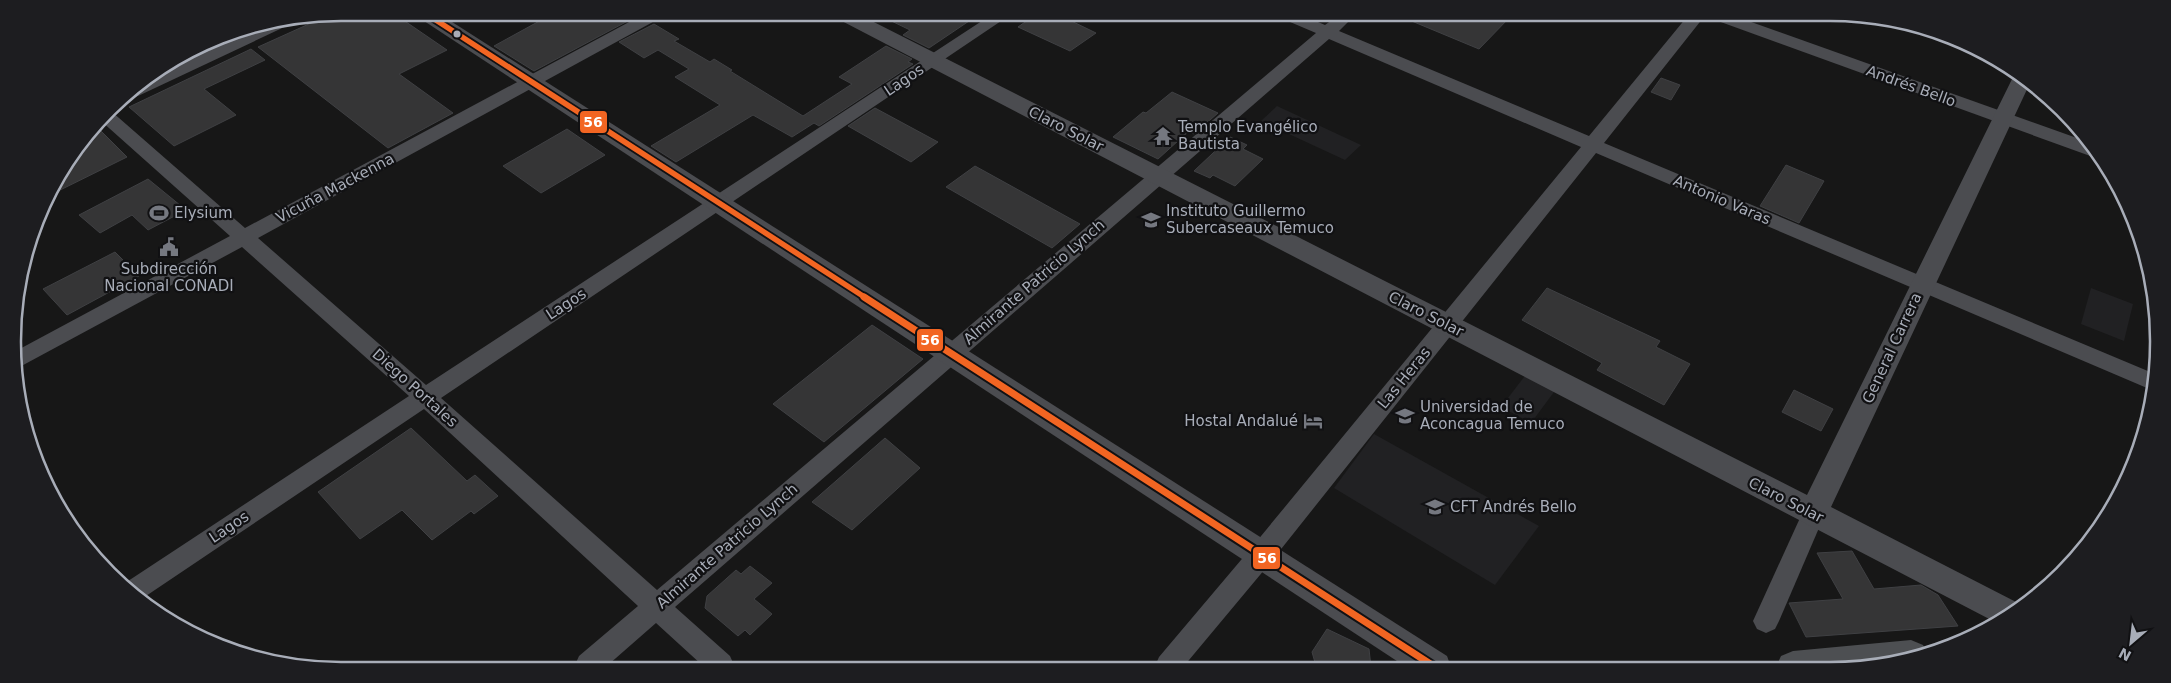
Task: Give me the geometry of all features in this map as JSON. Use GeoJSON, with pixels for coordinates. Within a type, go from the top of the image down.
{"type":"FeatureCollection","features":[{"type":"Feature","properties":{"kind":"street"},"geometry":{"type":"LineString","coordinates":[[438,21],[1427,662]]}},
{"type":"Feature","properties":{"kind":"street","name":"Vicuña Mackenna"},"geometry":{"type":"LineString","coordinates":[[22,357],[643,21]]}},
{"type":"Feature","properties":{"kind":"street","name":"Claro Solar"},"geometry":{"type":"LineString","coordinates":[[857,21],[2003,611]]}},
{"type":"Feature","properties":{"kind":"street","name":"Lagos"},"geometry":{"type":"LineString","coordinates":[[137,588],[424,396],[720,203],[993,21]]}},
{"type":"Feature","properties":{"kind":"street","name":"Antonio Varas"},"geometry":{"type":"LineString","coordinates":[[1301,21],[2147,380]]}},
{"type":"Feature","properties":{"kind":"street","name":"Almirante Patricio Lynch"},"geometry":{"type":"LineString","coordinates":[[591,662],[1340,21]]}},
{"type":"Feature","properties":{"kind":"street","name":"Las Heras"},"geometry":{"type":"LineString","coordinates":[[1171,662],[1261,555],[1693,21]]}},
{"type":"Feature","properties":{"kind":"street","name":"Andrés Bello"},"geometry":{"type":"LineString","coordinates":[[1732,21],[2085,148]]}},
{"type":"Feature","properties":{"kind":"street"},"geometry":{"type":"LineString","coordinates":[[163,76],[255,33]]}},
{"type":"Feature","properties":{"kind":"street","name":"General Carrera"},"geometry":{"type":"LineString","coordinates":[[1766,621],[1813,514],[2019,84]]}},
{"type":"Feature","properties":{"kind":"street","name":"Diego Portales"},"geometry":{"type":"LineString","coordinates":[[110,120],[424,396],[718,662]]}},
{"type":"Feature","properties":{"kind":"shaded area"},"geometry":{"type":"Polygon","coordinates":[[[1277,106],[1361,145],[1345,160],[1261,121],[1277,106]]]}},
{"type":"Feature","properties":{"kind":"shaded area"},"geometry":{"type":"Polygon","coordinates":[[[2091,288],[2133,304],[2124,341],[2081,324],[2091,288]]]}},
{"type":"Feature","properties":{"kind":"shaded area"},"geometry":{"type":"Polygon","coordinates":[[[1528,372],[1557,388],[1531,423],[1501,407],[1528,372]]]}},
{"type":"Feature","properties":{"kind":"shaded area","name":"CFT Andrés Bello"},"geometry":{"type":"Polygon","coordinates":[[[1374,434],[1539,526],[1495,585],[1334,488],[1374,434]]]}},
{"type":"Feature","properties":{"kind":"building"},"geometry":{"type":"Polygon","coordinates":[[[405,21],[447,50],[399,74],[453,113],[388,148],[258,47],[311,23],[405,21]]]}},
{"type":"Feature","properties":{"kind":"building"},"geometry":{"type":"Polygon","coordinates":[[[539,21],[628,21],[534,71],[494,46],[539,21]]]}},
{"type":"Feature","properties":{"kind":"building"},"geometry":{"type":"Polygon","coordinates":[[[891,21],[969,21],[929,48],[903,35],[910,30],[891,21]]]}},
{"type":"Feature","properties":{"kind":"building"},"geometry":{"type":"Polygon","coordinates":[[[1026,21],[1071,21],[1096,33],[1070,51],[1018,27],[1026,21]]]}},
{"type":"Feature","properties":{"kind":"building"},"geometry":{"type":"Polygon","coordinates":[[[1412,21],[1506,21],[1479,49],[1412,21]]]}},
{"type":"Feature","properties":{"kind":"building"},"geometry":{"type":"Polygon","coordinates":[[[654,24],[679,39],[674,41],[710,62],[714,59],[803,116],[852,84],[839,77],[886,46],[912,59],[908,62],[913,64],[819,126],[814,123],[792,137],[753,115],[676,162],[651,146],[720,105],[675,77],[689,69],[658,50],[644,58],[619,42],[654,24]]]}},
{"type":"Feature","properties":{"kind":"building"},"geometry":{"type":"Polygon","coordinates":[[[251,49],[265,60],[204,89],[236,115],[174,146],[129,107],[251,49]]]}},
{"type":"Feature","properties":{"kind":"building"},"geometry":{"type":"Polygon","coordinates":[[[1661,78],[1680,85],[1671,100],[1651,92],[1661,78]]]}},
{"type":"Feature","properties":{"kind":"building"},"geometry":{"type":"Polygon","coordinates":[[[1172,92],[1218,113],[1194,134],[1189,131],[1158,159],[1113,137],[1143,112],[1146,113],[1172,92]]]}},
{"type":"Feature","properties":{"kind":"building"},"geometry":{"type":"Polygon","coordinates":[[[875,108],[938,142],[911,162],[848,126],[875,108]]]}},
{"type":"Feature","properties":{"kind":"building"},"geometry":{"type":"Polygon","coordinates":[[[567,129],[605,155],[541,193],[503,166],[567,129]]]}},
{"type":"Feature","properties":{"kind":"building"},"geometry":{"type":"Polygon","coordinates":[[[101,131],[127,157],[59,191],[75,164],[101,131]]]}},
{"type":"Feature","properties":{"kind":"building"},"geometry":{"type":"Polygon","coordinates":[[[1230,137],[1247,145],[1243,149],[1263,159],[1235,186],[1213,175],[1210,178],[1194,171],[1230,137]]]}},
{"type":"Feature","properties":{"kind":"building"},"geometry":{"type":"Polygon","coordinates":[[[1786,165],[1824,181],[1799,223],[1760,206],[1786,165]]]}},
{"type":"Feature","properties":{"kind":"building"},"geometry":{"type":"Polygon","coordinates":[[[975,166],[1080,224],[1052,248],[946,187],[975,166]]]}},
{"type":"Feature","properties":{"kind":"building"},"geometry":{"type":"Polygon","coordinates":[[[148,179],[186,210],[148,230],[132,215],[100,233],[79,215],[148,179]]]}},
{"type":"Feature","properties":{"kind":"building"},"geometry":{"type":"Polygon","coordinates":[[[115,252],[139,276],[67,315],[43,289],[115,252]]]}},
{"type":"Feature","properties":{"kind":"building"},"geometry":{"type":"Polygon","coordinates":[[[1547,288],[1660,341],[1656,347],[1690,364],[1664,405],[1597,370],[1602,363],[1522,320],[1547,288]]]}},
{"type":"Feature","properties":{"kind":"building"},"geometry":{"type":"Polygon","coordinates":[[[872,325],[923,359],[824,442],[773,404],[872,325]]]}},
{"type":"Feature","properties":{"kind":"building"},"geometry":{"type":"Polygon","coordinates":[[[1794,390],[1833,409],[1821,431],[1782,412],[1794,390]]]}},
{"type":"Feature","properties":{"kind":"building"},"geometry":{"type":"Polygon","coordinates":[[[411,428],[467,481],[475,475],[498,496],[474,514],[471,511],[432,540],[402,510],[360,539],[318,492],[411,428]]]}},
{"type":"Feature","properties":{"kind":"building"},"geometry":{"type":"Polygon","coordinates":[[[885,438],[920,468],[852,530],[812,502],[885,438]]]}},
{"type":"Feature","properties":{"kind":"building"},"geometry":{"type":"Polygon","coordinates":[[[1852,551],[1874,589],[1921,585],[1938,595],[1958,626],[1806,637],[1789,603],[1843,599],[1817,553],[1852,551]]]}},
{"type":"Feature","properties":{"kind":"building"},"geometry":{"type":"Polygon","coordinates":[[[750,566],[772,583],[754,599],[772,614],[750,635],[745,630],[738,636],[705,608],[707,596],[736,570],[741,574],[750,566]]]}},
{"type":"Feature","properties":{"kind":"building"},"geometry":{"type":"Polygon","coordinates":[[[1327,629],[1369,649],[1370,662],[1315,662],[1312,652],[1327,629]]]}},
{"type":"Feature","properties":{"kind":"transit line","name":"56"},"geometry":{"type":"LineString","coordinates":[[437,21],[1427,662]]}},
{"type":"Feature","properties":{"kind":"place","name":"Templo Evangélico Bautista"},"geometry":{"type":"Point","coordinates":[1163,136]}},
{"type":"Feature","properties":{"kind":"place","name":"Elysium"},"geometry":{"type":"Point","coordinates":[159,213]}},
{"type":"Feature","properties":{"kind":"place","name":"Instituto Guillermo Subercaseaux Temuco"},"geometry":{"type":"Point","coordinates":[1151,220]}},
{"type":"Feature","properties":{"kind":"place","name":"Subdirección Nacional CONADI"},"geometry":{"type":"Point","coordinates":[169,247]}},
{"type":"Feature","properties":{"kind":"place","name":"Universidad de Aconcagua Temuco"},"geometry":{"type":"Point","coordinates":[1405,416]}},
{"type":"Feature","properties":{"kind":"place","name":"Hostal Andalué"},"geometry":{"type":"Point","coordinates":[1313,421]}},
{"type":"Feature","properties":{"kind":"place","name":"CFT Andrés Bello"},"geometry":{"type":"Point","coordinates":[1435,507]}}]}
